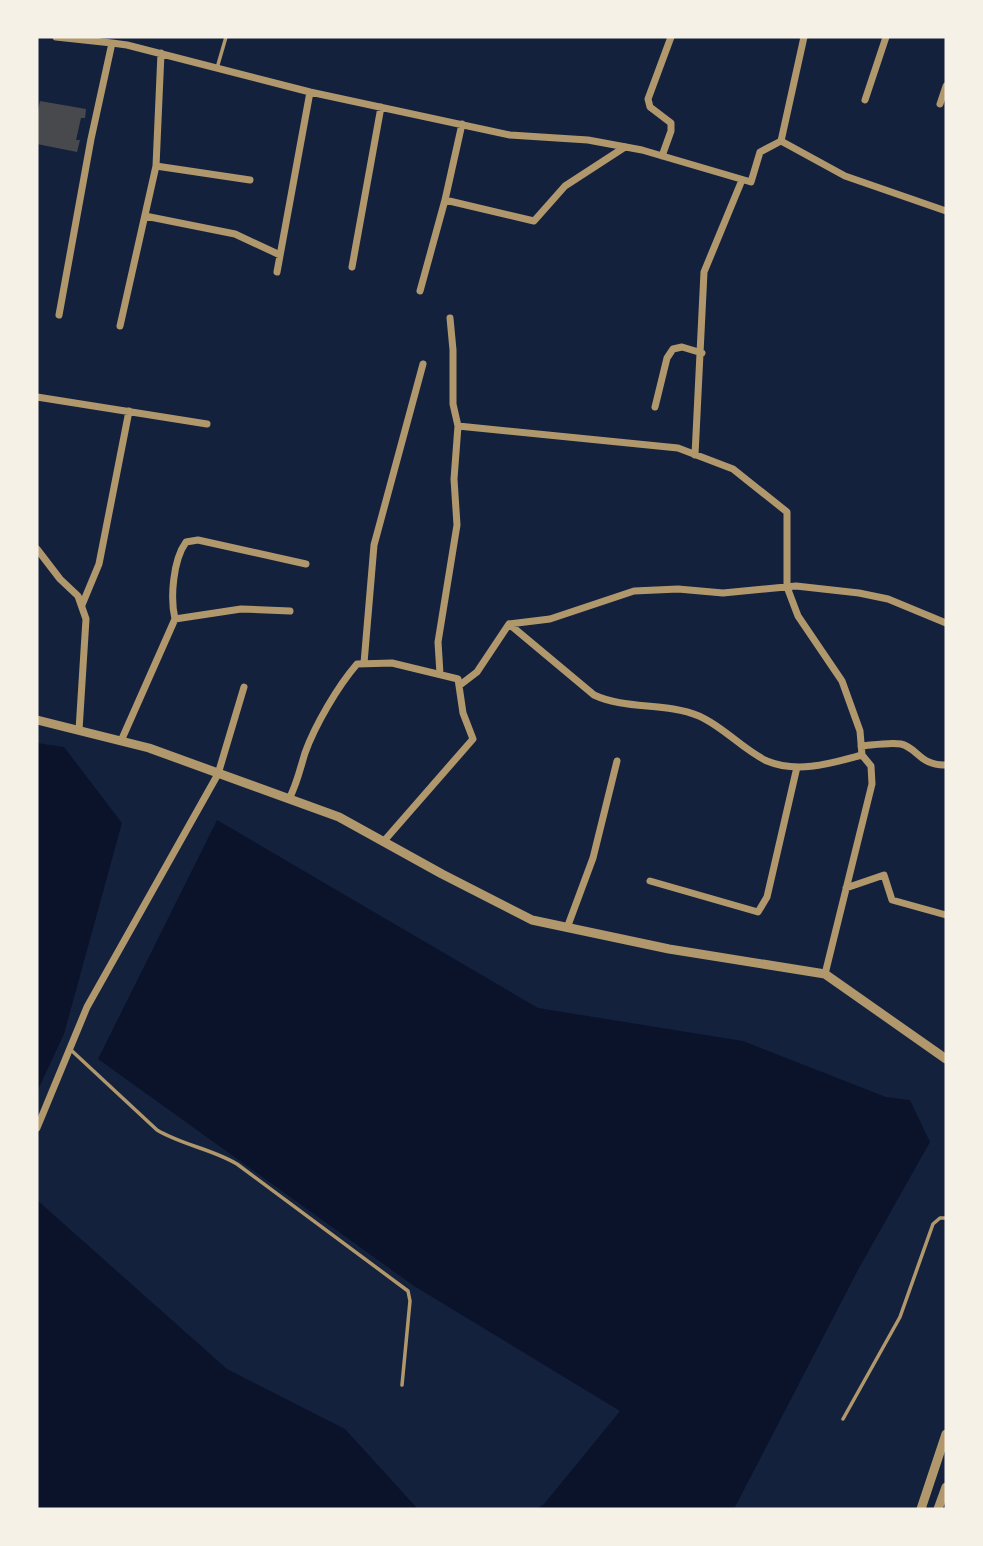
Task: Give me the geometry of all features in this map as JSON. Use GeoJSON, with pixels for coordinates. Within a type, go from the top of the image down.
{"type":"FeatureCollection","features":[{"type":"Feature","properties":{"kind":"street"},"geometry":{"type":"LineString","coordinates":[[56,37],[112,43],[161,53],[310,92],[510,135],[588,140],[625,147],[751,183],[760,152],[781,141],[804,37]]}},
{"type":"Feature","properties":{"kind":"street"},"geometry":{"type":"LineString","coordinates":[[662,156],[671,131],[670,123],[650,107],[648,99],[671,37]]}},
{"type":"Feature","properties":{"kind":"street"},"geometry":{"type":"LineString","coordinates":[[865,100],[886,37]]}},
{"type":"Feature","properties":{"kind":"street"},"geometry":{"type":"LineString","coordinates":[[59,315],[91,139],[112,43]]}},
{"type":"Feature","properties":{"kind":"street"},"geometry":{"type":"LineString","coordinates":[[120,326],[156,166],[161,53]]}},
{"type":"Feature","properties":{"kind":"street"},"geometry":{"type":"LineString","coordinates":[[940,104],[946,86]]}},
{"type":"Feature","properties":{"kind":"street"},"geometry":{"type":"LineString","coordinates":[[277,272],[310,92]]}},
{"type":"Feature","properties":{"kind":"street"},"geometry":{"type":"LineString","coordinates":[[352,267],[381,107]]}},
{"type":"Feature","properties":{"kind":"street"},"geometry":{"type":"LineString","coordinates":[[420,291],[462,124]]}},
{"type":"Feature","properties":{"kind":"street"},"geometry":{"type":"LineString","coordinates":[[781,141],[845,176],[946,211]]}},
{"type":"Feature","properties":{"kind":"street"},"geometry":{"type":"LineString","coordinates":[[445,200],[534,221],[565,186],[625,147]]}},
{"type":"Feature","properties":{"kind":"street"},"geometry":{"type":"LineString","coordinates":[[156,166],[250,180]]}},
{"type":"Feature","properties":{"kind":"street"},"geometry":{"type":"LineString","coordinates":[[695,455],[705,272],[742,180]]}},
{"type":"Feature","properties":{"kind":"street"},"geometry":{"type":"LineString","coordinates":[[145,216],[235,234],[280,255]]}},
{"type":"Feature","properties":{"kind":"street"},"geometry":{"type":"LineString","coordinates":[[440,674],[438,642],[457,533],[454,479],[458,426],[453,404],[450,318]]}},
{"type":"Feature","properties":{"kind":"street"},"geometry":{"type":"LineString","coordinates":[[656,407],[667,358],[673,349],[682,347],[702,353]]}},
{"type":"Feature","properties":{"kind":"street"},"geometry":{"type":"LineString","coordinates":[[364,663],[374,545],[423,364]]}},
{"type":"Feature","properties":{"kind":"street"},"geometry":{"type":"LineString","coordinates":[[37,397],[207,424]]}},
{"type":"Feature","properties":{"kind":"street"},"geometry":{"type":"LineString","coordinates":[[82,605],[99,564],[129,411]]}},
{"type":"Feature","properties":{"kind":"street"},"geometry":{"type":"LineString","coordinates":[[458,426],[678,448],[733,469],[787,512],[787,587],[798,616],[842,681],[860,731],[862,755],[871,766],[872,784],[825,974]]}},
{"type":"Feature","properties":{"kind":"street"},"geometry":{"type":"LineString","coordinates":[[121,741],[175,619],[172,596],[180,550],[186,542],[198,540],[306,564]]}},
{"type":"Feature","properties":{"kind":"street"},"geometry":{"type":"LineString","coordinates":[[37,549],[60,579],[78,596],[86,619],[79,730]]}},
{"type":"Feature","properties":{"kind":"street"},"geometry":{"type":"LineString","coordinates":[[509,624],[550,620],[634,591],[678,589],[723,593],[796,586],[888,599],[945,622],[946,611]]}},
{"type":"Feature","properties":{"kind":"street"},"geometry":{"type":"LineString","coordinates":[[175,619],[241,609],[290,611]]}},
{"type":"Feature","properties":{"kind":"street"},"geometry":{"type":"LineString","coordinates":[[460,685],[477,672],[509,624]]}},
{"type":"Feature","properties":{"kind":"street"},"geometry":{"type":"LineString","coordinates":[[509,624],[594,695],[605,700],[656,705],[699,716],[768,761],[816,767],[862,755]]}},
{"type":"Feature","properties":{"kind":"street"},"geometry":{"type":"LineString","coordinates":[[289,799],[298,783],[305,754],[318,726],[344,680],[357,663],[392,663],[458,678],[463,713],[473,739],[384,842]]}},
{"type":"Feature","properties":{"kind":"street"},"geometry":{"type":"LineString","coordinates":[[37,1128],[87,1007],[218,774],[244,687]]}},
{"type":"Feature","properties":{"kind":"street"},"geometry":{"type":"LineString","coordinates":[[37,720],[149,748],[339,817],[532,920],[669,949],[825,974],[946,1059]]}},
{"type":"Feature","properties":{"kind":"street"},"geometry":{"type":"LineString","coordinates":[[862,746],[901,744],[928,762],[946,765]]}},
{"type":"Feature","properties":{"kind":"street"},"geometry":{"type":"LineString","coordinates":[[567,928],[593,858],[617,761]]}},
{"type":"Feature","properties":{"kind":"street"},"geometry":{"type":"LineString","coordinates":[[650,881],[758,912],[767,897],[797,766]]}},
{"type":"Feature","properties":{"kind":"street"},"geometry":{"type":"LineString","coordinates":[[846,888],[884,876],[892,900],[946,915]]}},
{"type":"Feature","properties":{"kind":"street"},"geometry":{"type":"LineString","coordinates":[[921,1509],[946,1434]]}},
{"type":"Feature","properties":{"kind":"street"},"geometry":{"type":"LineString","coordinates":[[938,1509],[946,1487]]}},
{"type":"Feature","properties":{"kind":"lane"},"geometry":{"type":"LineString","coordinates":[[217,68],[226,37]]}},
{"type":"Feature","properties":{"kind":"lane"},"geometry":{"type":"LineString","coordinates":[[69,1049],[157,1130],[170,1138],[226,1157],[237,1164],[408,1291],[410,1301],[402,1385]]}},
{"type":"Feature","properties":{"kind":"lane"},"geometry":{"type":"LineString","coordinates":[[843,1419],[900,1317],[933,1224],[940,1218],[946,1218]]}},
{"type":"Feature","properties":{"kind":"water"},"geometry":{"type":"Polygon","coordinates":[[[37,743],[64,747],[122,823],[64,1034],[37,1092],[37,743]]]}},
{"type":"Feature","properties":{"kind":"water"},"geometry":{"type":"Polygon","coordinates":[[[217,820],[538,1008],[743,1041],[886,1097],[910,1100],[930,1142],[858,1270],[734,1509],[536,1509],[544,1504],[620,1411],[414,1286],[98,1059],[217,820]]]}},
{"type":"Feature","properties":{"kind":"water"},"geometry":{"type":"Polygon","coordinates":[[[37,1200],[227,1369],[345,1429],[418,1509],[37,1509],[37,1200]]]}},
{"type":"Feature","properties":{"kind":"building"},"geometry":{"type":"Polygon","coordinates":[[[40,101],[86,109],[76,140],[80,140],[77,152],[37,144],[40,101]]]}}]}
